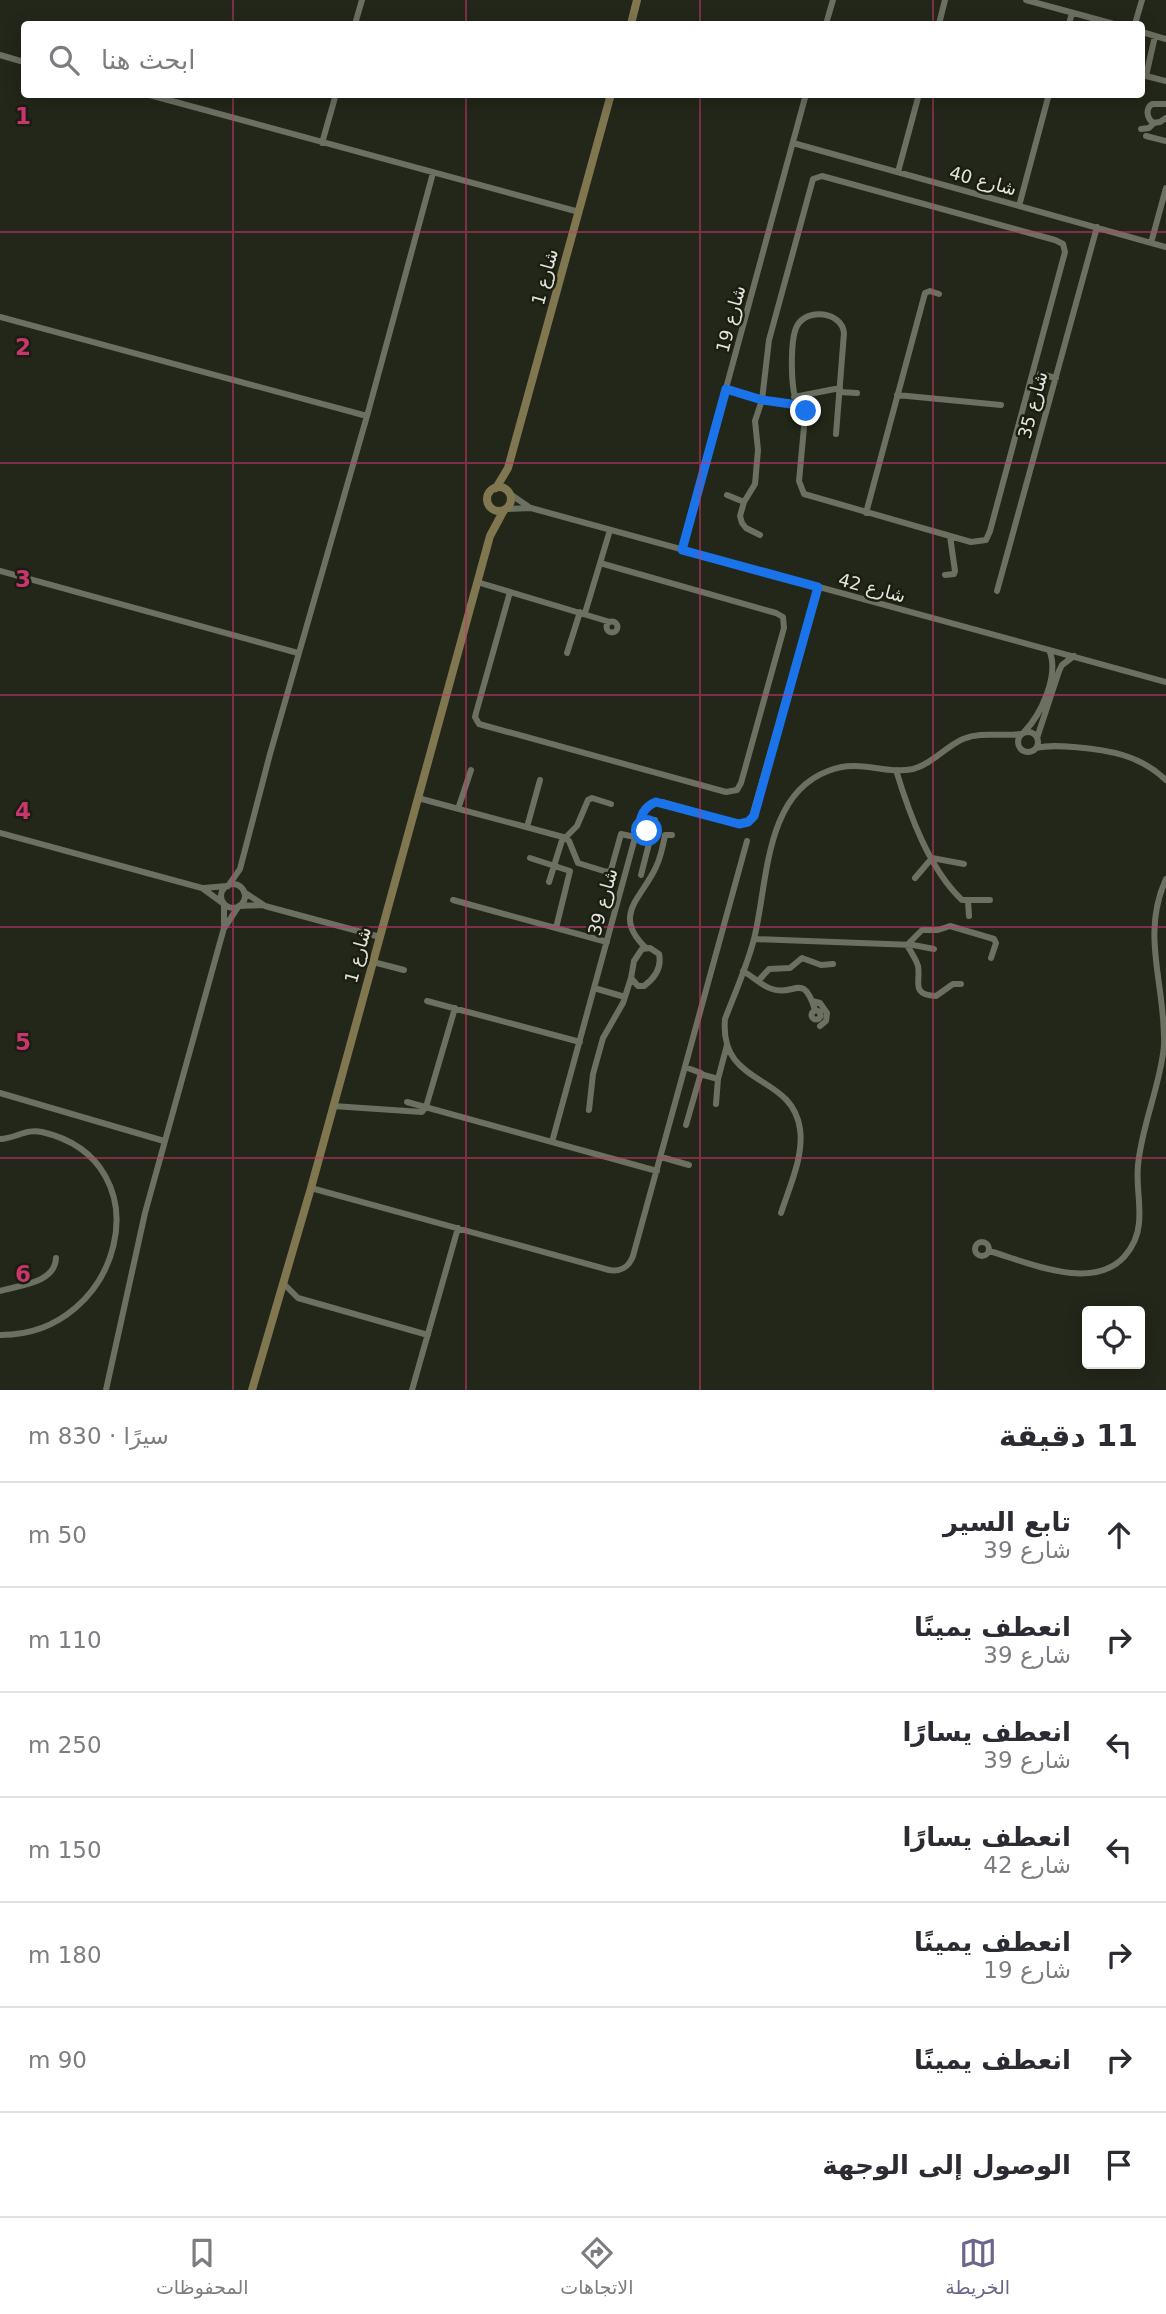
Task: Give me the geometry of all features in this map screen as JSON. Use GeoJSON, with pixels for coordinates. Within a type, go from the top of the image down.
{"type":"FeatureCollection","features":[{"type":"Feature","properties":{"kind":"street"},"geometry":{"type":"LineString","coordinates":[[356,21],[362,0]]}},
{"type":"Feature","properties":{"kind":"street"},"geometry":{"type":"LineString","coordinates":[[632,21],[638,0]]}},
{"type":"Feature","properties":{"kind":"street"},"geometry":{"type":"LineString","coordinates":[[827,21],[833,0]]}},
{"type":"Feature","properties":{"kind":"street"},"geometry":{"type":"LineString","coordinates":[[940,21],[945,0]]}},
{"type":"Feature","properties":{"kind":"street"},"geometry":{"type":"LineString","coordinates":[[1026,0],[1103,21]]}},
{"type":"Feature","properties":{"kind":"street"},"geometry":{"type":"LineString","coordinates":[[1136,21],[1142,0]]}},
{"type":"Feature","properties":{"kind":"street"},"geometry":{"type":"LineString","coordinates":[[1070,21],[1072,13]]}},
{"type":"Feature","properties":{"kind":"street"},"geometry":{"type":"LineString","coordinates":[[1145,33],[1166,39]]}},
{"type":"Feature","properties":{"kind":"street"},"geometry":{"type":"LineString","coordinates":[[1155,36],[1146,75],[1166,81]]}},
{"type":"Feature","properties":{"kind":"street"},"geometry":{"type":"LineString","coordinates":[[0,55],[21,61]]}},
{"type":"Feature","properties":{"kind":"street"},"geometry":{"type":"LineString","coordinates":[[160,98],[579,212]]}},
{"type":"Feature","properties":{"kind":"street"},"geometry":{"type":"LineString","coordinates":[[322,143],[335,98]]}},
{"type":"Feature","properties":{"kind":"street","name":"شارع 1"},"geometry":{"type":"LineString","coordinates":[[496,488],[508,468],[610,98]]}},
{"type":"Feature","properties":{"kind":"street","name":"شارع 19"},"geometry":{"type":"LineString","coordinates":[[682,550],[805,98]]}},
{"type":"Feature","properties":{"kind":"street"},"geometry":{"type":"LineString","coordinates":[[898,172],[918,98]]}},
{"type":"Feature","properties":{"kind":"street"},"geometry":{"type":"LineString","coordinates":[[1019,206],[1048,98]]}},
{"type":"Feature","properties":{"kind":"street"},"geometry":{"type":"LineString","coordinates":[[1154,123],[1148,118],[1148,108],[1152,104],[1165,107]]}},
{"type":"Feature","properties":{"kind":"street"},"geometry":{"type":"LineString","coordinates":[[1141,129],[1149,128],[1166,118]]}},
{"type":"Feature","properties":{"kind":"street"},"geometry":{"type":"LineString","coordinates":[[1146,136],[1166,141]]}},
{"type":"Feature","properties":{"kind":"street","name":"شارع 40"},"geometry":{"type":"LineString","coordinates":[[793,143],[1166,247]]}},
{"type":"Feature","properties":{"kind":"street"},"geometry":{"type":"LineString","coordinates":[[106,1390],[135,1251],[224,928],[222,894],[240,869],[433,173]]}},
{"type":"Feature","properties":{"kind":"street"},"geometry":{"type":"LineString","coordinates":[[760,535],[749,530],[740,516],[744,502],[755,484],[758,450],[755,421],[762,400],[769,340],[813,179],[819,176],[1043,236],[1063,244],[1065,252],[1037,373],[986,540],[976,543],[808,497],[801,491],[800,481],[807,395]]}},
{"type":"Feature","properties":{"kind":"street"},"geometry":{"type":"LineString","coordinates":[[1151,243],[1166,188]]}},
{"type":"Feature","properties":{"kind":"street","name":"شارع 35"},"geometry":{"type":"LineString","coordinates":[[997,591],[1097,228]]}},
{"type":"Feature","properties":{"kind":"street"},"geometry":{"type":"LineString","coordinates":[[866,513],[925,293],[930,291],[939,294]]}},
{"type":"Feature","properties":{"kind":"street"},"geometry":{"type":"LineString","coordinates":[[795,397],[792,378],[795,331],[803,319],[811,315],[834,317],[844,328],[836,434]]}},
{"type":"Feature","properties":{"kind":"street"},"geometry":{"type":"LineString","coordinates":[[0,317],[367,416]]}},
{"type":"Feature","properties":{"kind":"street"},"geometry":{"type":"LineString","coordinates":[[1037,373],[1056,378]]}},
{"type":"Feature","properties":{"kind":"street"},"geometry":{"type":"LineString","coordinates":[[726,389],[762,400],[787,403],[806,411]]}},
{"type":"Feature","properties":{"kind":"street"},"geometry":{"type":"LineString","coordinates":[[787,403],[795,397],[839,390],[857,393]]}},
{"type":"Feature","properties":{"kind":"street"},"geometry":{"type":"LineString","coordinates":[[897,395],[1001,405]]}},
{"type":"Feature","properties":{"kind":"street","name":"شارع 1"},"geometry":{"type":"LineString","coordinates":[[508,468],[509,493]]}},
{"type":"Feature","properties":{"kind":"street"},"geometry":{"type":"LineString","coordinates":[[496,488],[502,488],[509,493],[510,504],[505,510],[498,511],[491,507],[488,497],[496,488]]}},
{"type":"Feature","properties":{"kind":"street","name":"شارع 42"},"geometry":{"type":"LineString","coordinates":[[509,493],[531,508],[1166,682]]}},
{"type":"Feature","properties":{"kind":"street"},"geometry":{"type":"LineString","coordinates":[[727,495],[744,502]]}},
{"type":"Feature","properties":{"kind":"street","name":"شارع 1"},"geometry":{"type":"LineString","coordinates":[[254,1387],[490,536],[491,507]]}},
{"type":"Feature","properties":{"kind":"street","name":"شارع 42"},"geometry":{"type":"LineString","coordinates":[[505,510],[531,508]]}},
{"type":"Feature","properties":{"kind":"street","name":"شارع 1"},"geometry":{"type":"LineString","coordinates":[[490,536],[505,510]]}},
{"type":"Feature","properties":{"kind":"street"},"geometry":{"type":"LineString","coordinates":[[567,653],[610,530]]}},
{"type":"Feature","properties":{"kind":"street"},"geometry":{"type":"LineString","coordinates":[[944,575],[956,571],[950,536]]}},
{"type":"Feature","properties":{"kind":"street"},"geometry":{"type":"LineString","coordinates":[[510,592],[475,717],[479,724],[726,792],[737,790],[784,628],[783,617],[600,563]]}},
{"type":"Feature","properties":{"kind":"street"},"geometry":{"type":"LineString","coordinates":[[0,571],[298,653]]}},
{"type":"Feature","properties":{"kind":"street"},"geometry":{"type":"LineString","coordinates":[[477,582],[610,622]]}},
{"type":"Feature","properties":{"kind":"street","name":"شارع 39"},"geometry":{"type":"LineString","coordinates":[[552,1142],[642,813],[656,802],[739,824],[748,822],[754,816],[818,587]]}},
{"type":"Feature","properties":{"kind":"street"},"geometry":{"type":"LineString","coordinates":[[1018,743],[1037,716],[1043,702],[1053,670],[1049,650]]}},
{"type":"Feature","properties":{"kind":"street"},"geometry":{"type":"LineString","coordinates":[[1006,735],[1018,743],[1023,751],[1030,751],[1037,742],[1059,671],[1074,656]]}},
{"type":"Feature","properties":{"kind":"street"},"geometry":{"type":"LineString","coordinates":[[716,1104],[718,1079],[727,1045],[725,1019],[754,939],[778,824],[794,796],[815,777],[838,768],[862,765],[896,770],[922,766],[954,744],[974,736],[1030,732],[1037,742],[1049,746],[1095,749],[1129,756],[1150,766],[1166,780]]}},
{"type":"Feature","properties":{"kind":"street"},"geometry":{"type":"LineString","coordinates":[[457,809],[471,770]]}},
{"type":"Feature","properties":{"kind":"street"},"geometry":{"type":"LineString","coordinates":[[896,770],[911,815],[947,884],[959,898],[968,901],[990,901]]}},
{"type":"Feature","properties":{"kind":"street"},"geometry":{"type":"LineString","coordinates":[[527,827],[540,780]]}},
{"type":"Feature","properties":{"kind":"street"},"geometry":{"type":"LineString","coordinates":[[418,798],[564,837],[569,841],[578,863],[607,872],[611,870],[621,834],[635,837]]}},
{"type":"Feature","properties":{"kind":"street"},"geometry":{"type":"LineString","coordinates":[[549,882],[564,837],[577,826],[590,798],[611,804]]}},
{"type":"Feature","properties":{"kind":"street"},"geometry":{"type":"LineString","coordinates":[[640,875],[655,820]]}},
{"type":"Feature","properties":{"kind":"street"},"geometry":{"type":"LineString","coordinates":[[594,988],[625,996],[655,977],[660,963],[656,951],[646,948],[633,935],[629,919],[638,893],[657,866],[668,836],[638,829]]}},
{"type":"Feature","properties":{"kind":"street"},"geometry":{"type":"LineString","coordinates":[[0,833],[202,888],[237,885],[265,906]]}},
{"type":"Feature","properties":{"kind":"street"},"geometry":{"type":"LineString","coordinates":[[311,1188],[612,1271],[621,1269],[632,1260],[747,841]]}},
{"type":"Feature","properties":{"kind":"street"},"geometry":{"type":"LineString","coordinates":[[530,858],[567,869],[571,873],[556,928]]}},
{"type":"Feature","properties":{"kind":"street"},"geometry":{"type":"LineString","coordinates":[[932,858],[964,864]]}},
{"type":"Feature","properties":{"kind":"street"},"geometry":{"type":"LineString","coordinates":[[915,878],[932,858]]}},
{"type":"Feature","properties":{"kind":"street"},"geometry":{"type":"LineString","coordinates":[[224,928],[245,898],[240,869]]}},
{"type":"Feature","properties":{"kind":"street"},"geometry":{"type":"LineString","coordinates":[[989,1251],[1083,1275],[1110,1269],[1133,1245],[1139,1222],[1139,1157],[1165,1045],[1164,1004],[1153,929],[1156,906],[1166,878]]}},
{"type":"Feature","properties":{"kind":"street"},"geometry":{"type":"LineString","coordinates":[[202,888],[232,908],[265,906],[380,937]]}},
{"type":"Feature","properties":{"kind":"street"},"geometry":{"type":"LineString","coordinates":[[453,901],[607,942]]}},
{"type":"Feature","properties":{"kind":"street"},"geometry":{"type":"LineString","coordinates":[[968,901],[969,916]]}},
{"type":"Feature","properties":{"kind":"street"},"geometry":{"type":"LineString","coordinates":[[907,945],[922,930],[953,926],[995,940],[991,958]]}},
{"type":"Feature","properties":{"kind":"street"},"geometry":{"type":"LineString","coordinates":[[754,939],[907,945],[934,949]]}},
{"type":"Feature","properties":{"kind":"street"},"geometry":{"type":"LineString","coordinates":[[907,945],[918,968],[918,987],[925,994],[936,996],[953,984],[961,984]]}},
{"type":"Feature","properties":{"kind":"street"},"geometry":{"type":"LineString","coordinates":[[589,1110],[593,1074],[603,1038],[625,996],[634,961],[639,952],[646,948]]}},
{"type":"Feature","properties":{"kind":"street"},"geometry":{"type":"LineString","coordinates":[[759,980],[769,969],[787,969],[802,958],[821,965],[833,964]]}},
{"type":"Feature","properties":{"kind":"street"},"geometry":{"type":"LineString","coordinates":[[373,962],[404,970]]}},
{"type":"Feature","properties":{"kind":"street"},"geometry":{"type":"LineString","coordinates":[[743,971],[773,989],[803,989],[813,1001],[815,1010],[812,1016],[818,1018],[821,1028],[827,1013],[823,1005],[813,1001]]}},
{"type":"Feature","properties":{"kind":"street"},"geometry":{"type":"LineString","coordinates":[[631,978],[635,984],[644,986]]}},
{"type":"Feature","properties":{"kind":"street"},"geometry":{"type":"LineString","coordinates":[[427,1001],[580,1042]]}},
{"type":"Feature","properties":{"kind":"street"},"geometry":{"type":"LineString","coordinates":[[333,1106],[422,1112],[426,1107],[455,1008]]}},
{"type":"Feature","properties":{"kind":"street"},"geometry":{"type":"LineString","coordinates":[[727,1045],[738,1065],[776,1090],[788,1100],[796,1113],[801,1143],[781,1213]]}},
{"type":"Feature","properties":{"kind":"street"},"geometry":{"type":"LineString","coordinates":[[685,1067],[718,1079]]}},
{"type":"Feature","properties":{"kind":"street"},"geometry":{"type":"LineString","coordinates":[[685,1125],[701,1074]]}},
{"type":"Feature","properties":{"kind":"street"},"geometry":{"type":"LineString","coordinates":[[0,1093],[164,1140]]}},
{"type":"Feature","properties":{"kind":"street"},"geometry":{"type":"LineString","coordinates":[[407,1102],[657,1171]]}},
{"type":"Feature","properties":{"kind":"street"},"geometry":{"type":"LineString","coordinates":[[0,1139],[8,1139],[30,1130],[38,1131],[65,1141],[86,1154],[104,1175],[110,1188],[116,1231],[105,1273],[89,1296],[78,1306],[41,1329],[0,1335]]}},
{"type":"Feature","properties":{"kind":"street"},"geometry":{"type":"LineString","coordinates":[[661,1157],[689,1165]]}},
{"type":"Feature","properties":{"kind":"street"},"geometry":{"type":"LineString","coordinates":[[412,1390],[458,1228]]}},
{"type":"Feature","properties":{"kind":"street"},"geometry":{"type":"LineString","coordinates":[[0,1292],[47,1277],[54,1269],[56,1258]]}},
{"type":"Feature","properties":{"kind":"street"},"geometry":{"type":"LineString","coordinates":[[284,1284],[298,1298],[428,1335]]}},
{"type":"Feature","properties":{"kind":"route"},"geometry":{"type":"LineString","coordinates":[[647,831],[638,829],[640,818],[646,808],[656,802],[739,824],[748,822],[754,816],[818,587],[682,550],[726,389],[762,400],[795,405],[806,411]]}}]}
